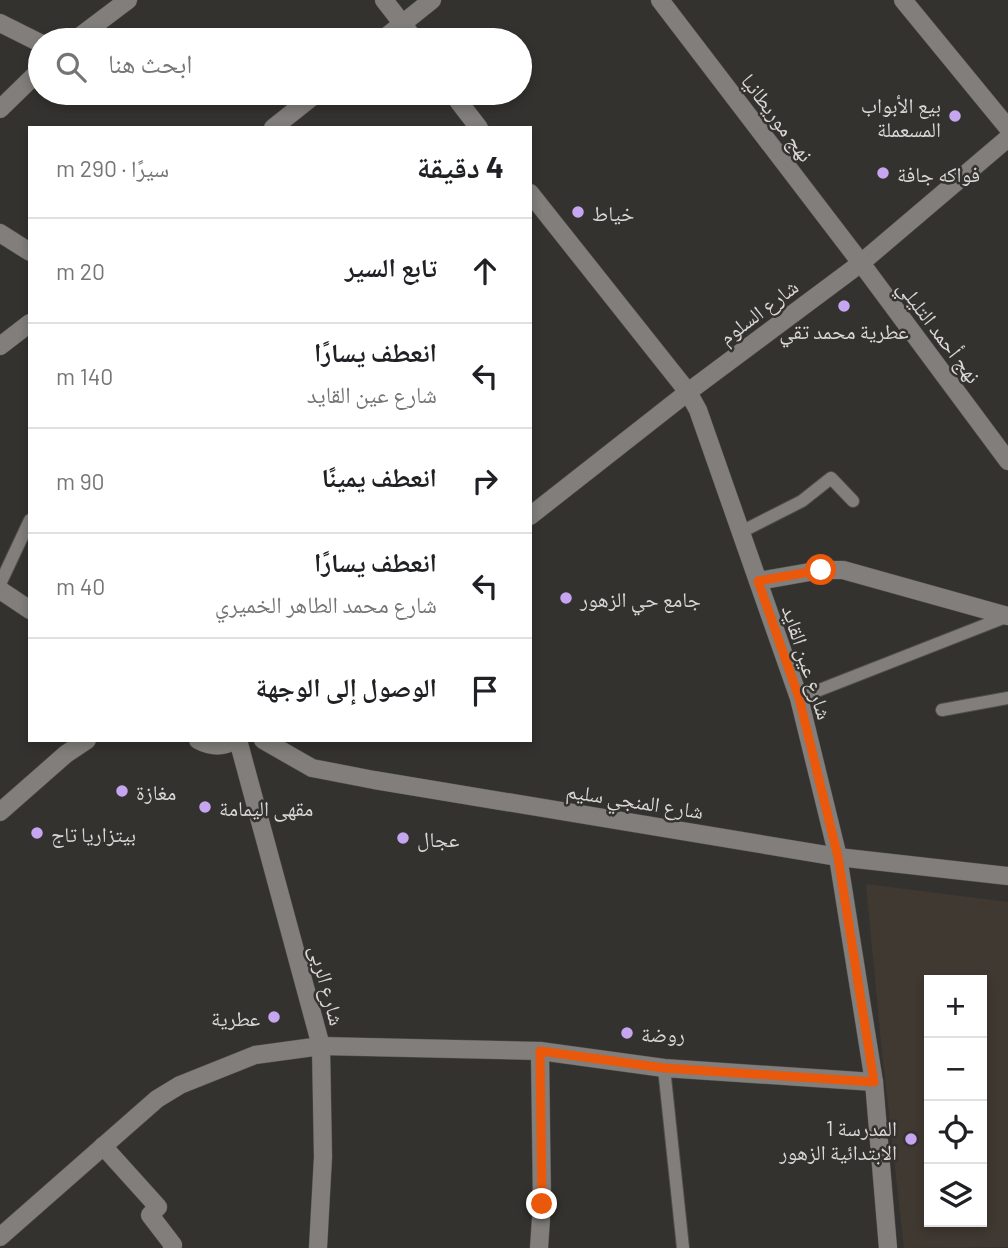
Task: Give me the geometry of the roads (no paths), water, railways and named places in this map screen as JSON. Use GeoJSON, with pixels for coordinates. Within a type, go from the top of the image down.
{"type":"FeatureCollection","features":[{"type":"Feature","properties":{"kind":"street"},"geometry":{"type":"LineString","coordinates":[[91,28],[128,0]]}},
{"type":"Feature","properties":{"kind":"street"},"geometry":{"type":"LineString","coordinates":[[384,0],[407,28]]}},
{"type":"Feature","properties":{"kind":"street"},"geometry":{"type":"LineString","coordinates":[[397,28],[432,0]]}},
{"type":"Feature","properties":{"kind":"street","name":"نهج موريطانيا"},"geometry":{"type":"LineString","coordinates":[[660,0],[861,263]]}},
{"type":"Feature","properties":{"kind":"street"},"geometry":{"type":"LineString","coordinates":[[903,0],[1008,128]]}},
{"type":"Feature","properties":{"kind":"street"},"geometry":{"type":"LineString","coordinates":[[0,23],[28,37]]}},
{"type":"Feature","properties":{"kind":"street"},"geometry":{"type":"LineString","coordinates":[[0,108],[28,81]]}},
{"type":"Feature","properties":{"kind":"street"},"geometry":{"type":"LineString","coordinates":[[276,126],[302,105]]}},
{"type":"Feature","properties":{"kind":"street"},"geometry":{"type":"LineString","coordinates":[[461,105],[477,126]]}},
{"type":"Feature","properties":{"kind":"street","name":"شارع السلوم"},"geometry":{"type":"LineString","coordinates":[[532,514],[688,392],[861,263],[1008,138]]}},
{"type":"Feature","properties":{"kind":"street","name":"شارع عين القايد"},"geometry":{"type":"LineString","coordinates":[[532,196],[688,392],[698,410],[799,698],[838,857],[874,1082],[888,1248]]}},
{"type":"Feature","properties":{"kind":"street"},"geometry":{"type":"LineString","coordinates":[[0,233],[28,251]]}},
{"type":"Feature","properties":{"kind":"street","name":"نهج أحمد التليلي"},"geometry":{"type":"LineString","coordinates":[[861,263],[1008,461]]}},
{"type":"Feature","properties":{"kind":"street"},"geometry":{"type":"LineString","coordinates":[[0,346],[28,325]]}},
{"type":"Feature","properties":{"kind":"street"},"geometry":{"type":"LineString","coordinates":[[758,581],[821,570],[843,570],[1008,616]]}},
{"type":"Feature","properties":{"kind":"street"},"geometry":{"type":"LineString","coordinates":[[0,590],[28,609]]}},
{"type":"Feature","properties":{"kind":"street"},"geometry":{"type":"LineString","coordinates":[[0,812],[66,754],[84,742]]}},
{"type":"Feature","properties":{"kind":"street"},"geometry":{"type":"LineString","coordinates":[[202,742],[218,746],[233,742]]}},
{"type":"Feature","properties":{"kind":"street","name":"شارع الربى"},"geometry":{"type":"LineString","coordinates":[[238,742],[321,1046],[323,1157],[318,1248]]}},
{"type":"Feature","properties":{"kind":"street","name":"شارع المنجي سليم"},"geometry":{"type":"LineString","coordinates":[[267,742],[312,768],[374,780],[838,857],[1008,876]]}},
{"type":"Feature","properties":{"kind":"street"},"geometry":{"type":"LineString","coordinates":[[10,1248],[0,1237],[157,1098],[180,1085],[255,1055],[321,1046],[540,1051],[664,1068],[874,1082]]}},
{"type":"Feature","properties":{"kind":"street"},"geometry":{"type":"LineString","coordinates":[[539,1248],[542,1204],[540,1051]]}},
{"type":"Feature","properties":{"kind":"street"},"geometry":{"type":"LineString","coordinates":[[103,1146],[158,1207],[150,1215],[173,1245],[172,1248]]}},
{"type":"Feature","properties":{"kind":"lane"},"geometry":{"type":"LineString","coordinates":[[741,532],[802,501],[831,478],[853,501]]}},
{"type":"Feature","properties":{"kind":"lane"},"geometry":{"type":"LineString","coordinates":[[0,584],[28,524]]}},
{"type":"Feature","properties":{"kind":"lane"},"geometry":{"type":"LineString","coordinates":[[799,698],[1008,616]]}},
{"type":"Feature","properties":{"kind":"lane"},"geometry":{"type":"LineString","coordinates":[[942,710],[1008,698]]}},
{"type":"Feature","properties":{"kind":"lane"},"geometry":{"type":"LineString","coordinates":[[664,1068],[683,1248]]}},
{"type":"Feature","properties":{"kind":"place","name":"بيع الأبواب المسعملة"},"geometry":{"type":"Point","coordinates":[955,116]}},
{"type":"Feature","properties":{"kind":"place","name":"فواكه جافة"},"geometry":{"type":"Point","coordinates":[883,173]}},
{"type":"Feature","properties":{"kind":"place","name":"خياط"},"geometry":{"type":"Point","coordinates":[578,212]}},
{"type":"Feature","properties":{"kind":"place","name":"عطرية محمد تقي"},"geometry":{"type":"Point","coordinates":[844,306]}},
{"type":"Feature","properties":{"kind":"place","name":"جامع حي الزهور"},"geometry":{"type":"Point","coordinates":[566,598]}},
{"type":"Feature","properties":{"kind":"place","name":"مغازة"},"geometry":{"type":"Point","coordinates":[122,791]}},
{"type":"Feature","properties":{"kind":"place","name":"مقهى اليمامة"},"geometry":{"type":"Point","coordinates":[205,807]}},
{"type":"Feature","properties":{"kind":"place","name":"بيتزاريا تاج"},"geometry":{"type":"Point","coordinates":[37,833]}},
{"type":"Feature","properties":{"kind":"place","name":"عجال"},"geometry":{"type":"Point","coordinates":[403,838]}},
{"type":"Feature","properties":{"kind":"place","name":"عطرية"},"geometry":{"type":"Point","coordinates":[274,1017]}},
{"type":"Feature","properties":{"kind":"place","name":"روضة"},"geometry":{"type":"Point","coordinates":[627,1033]}},
{"type":"Feature","properties":{"kind":"place","name":"1 المدرسة الابتدائية الزهور"},"geometry":{"type":"Point","coordinates":[911,1139]}}]}
